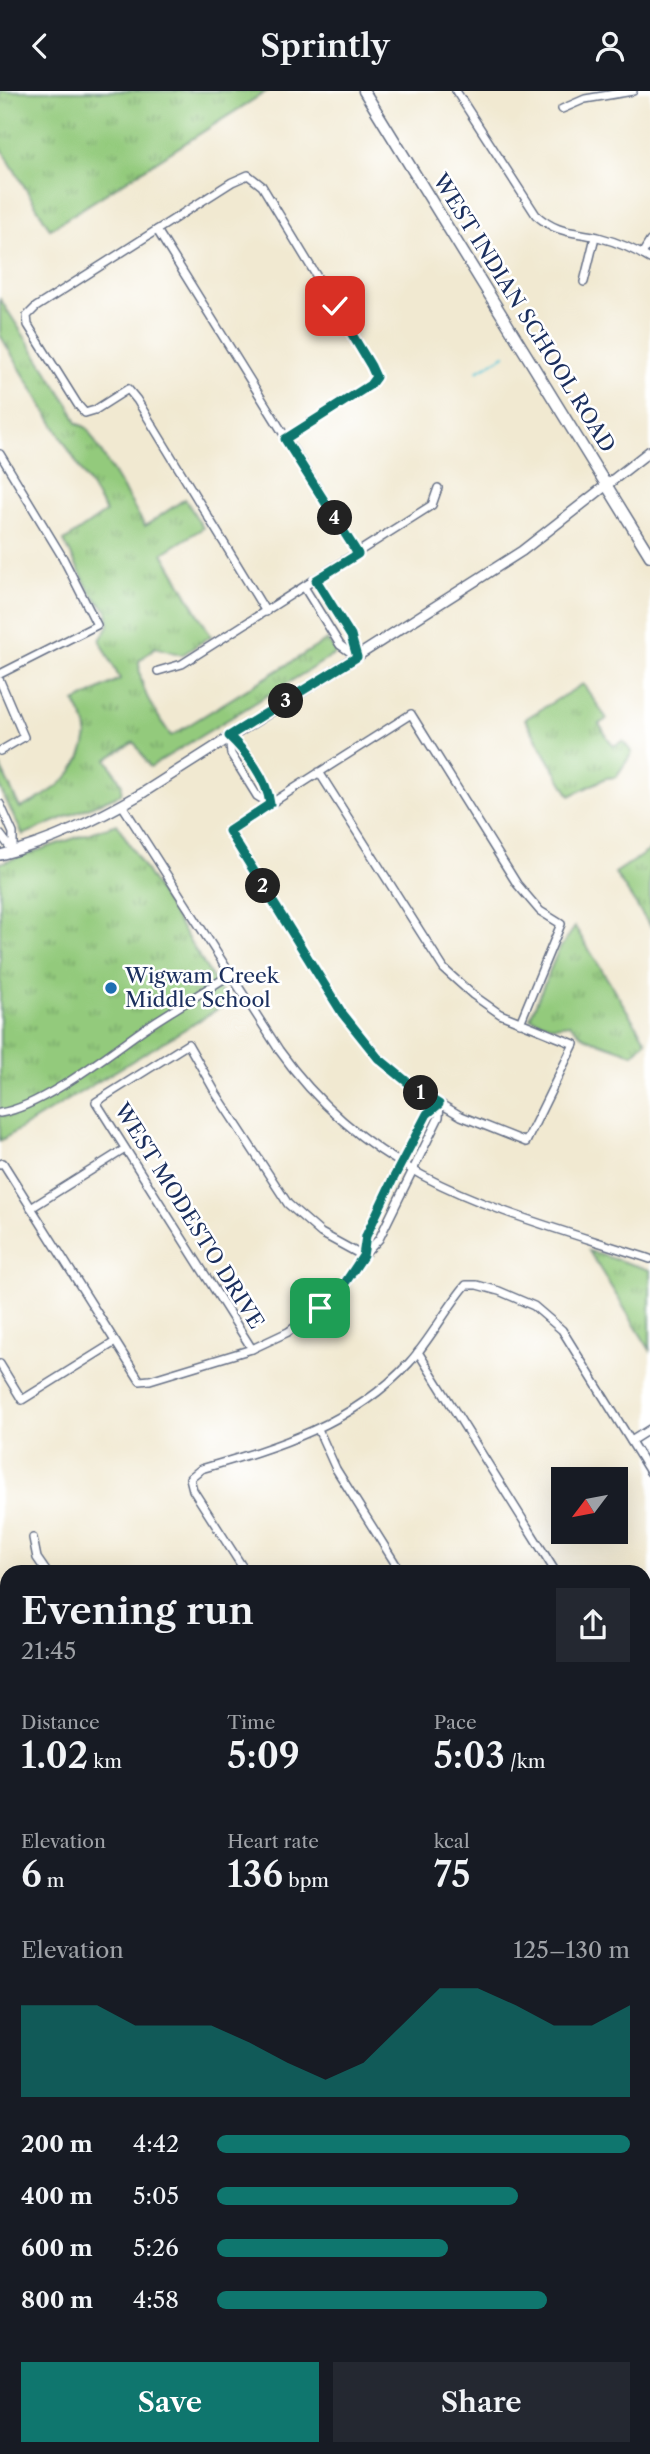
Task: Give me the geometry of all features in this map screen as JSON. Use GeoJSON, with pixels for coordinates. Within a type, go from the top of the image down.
{"type":"FeatureCollection","features":[{"type":"Feature","properties":{"kind":"main road","name":"WEST INDIAN SCHOOL ROAD"},"geometry":{"type":"LineString","coordinates":[[364,91],[650,557]]}},
{"type":"Feature","properties":{"kind":"street"},"geometry":{"type":"LineString","coordinates":[[456,91],[536,215],[556,229],[613,241],[650,259]]}},
{"type":"Feature","properties":{"kind":"street"},"geometry":{"type":"LineString","coordinates":[[562,109],[585,99],[633,91]]}},
{"type":"Feature","properties":{"kind":"street"},"geometry":{"type":"LineString","coordinates":[[266,612],[137,400],[128,389],[85,413],[28,325],[27,316],[36,307],[232,182],[248,175],[262,186],[376,377],[370,385],[285,439]]}},
{"type":"Feature","properties":{"kind":"street"},"geometry":{"type":"LineString","coordinates":[[157,230],[358,554]]}},
{"type":"Feature","properties":{"kind":"street"},"geometry":{"type":"LineString","coordinates":[[584,282],[595,237]]}},
{"type":"Feature","properties":{"kind":"street"},"geometry":{"type":"LineString","coordinates":[[642,254],[650,241]]}},
{"type":"Feature","properties":{"kind":"street"},"geometry":{"type":"LineString","coordinates":[[0,855],[65,834],[122,805],[538,540],[650,451]]}},
{"type":"Feature","properties":{"kind":"street"},"geometry":{"type":"LineString","coordinates":[[0,454],[63,558],[97,625],[0,674]]}},
{"type":"Feature","properties":{"kind":"street"},"geometry":{"type":"LineString","coordinates":[[158,671],[182,664],[358,554],[432,505],[438,488]]}},
{"type":"Feature","properties":{"kind":"street"},"geometry":{"type":"LineString","coordinates":[[316,580],[351,636],[357,657]]}},
{"type":"Feature","properties":{"kind":"street"},"geometry":{"type":"LineString","coordinates":[[304,587],[341,645],[357,657]]}},
{"type":"Feature","properties":{"kind":"street"},"geometry":{"type":"LineString","coordinates":[[0,681],[24,737],[0,751]]}},
{"type":"Feature","properties":{"kind":"street"},"geometry":{"type":"LineString","coordinates":[[319,772],[444,969],[473,995],[500,1014],[520,1023],[574,1044],[526,1142],[461,1116],[439,1104],[378,1058],[342,1013],[229,831],[319,772],[411,714],[517,884],[540,911],[561,924],[520,1023]]}},
{"type":"Feature","properties":{"kind":"street"},"geometry":{"type":"LineString","coordinates":[[229,736],[231,754],[237,764],[257,796],[270,804]]}},
{"type":"Feature","properties":{"kind":"street"},"geometry":{"type":"LineString","coordinates":[[229,736],[243,750],[268,790],[270,804]]}},
{"type":"Feature","properties":{"kind":"street"},"geometry":{"type":"LineString","coordinates":[[0,804],[13,833],[13,851]]}},
{"type":"Feature","properties":{"kind":"street"},"geometry":{"type":"LineString","coordinates":[[122,805],[287,1062],[321,1102],[365,1141],[412,1171],[478,1202],[650,1259]]}},
{"type":"Feature","properties":{"kind":"street"},"geometry":{"type":"LineString","coordinates":[[0,834],[13,851]]}},
{"type":"Feature","properties":{"kind":"street"},"geometry":{"type":"LineString","coordinates":[[0,1114],[33,1103],[231,974]]}},
{"type":"Feature","properties":{"kind":"street","name":"WEST MODESTO DRIVE"},"geometry":{"type":"LineString","coordinates":[[252,1349],[96,1102],[188,1044],[224,1106],[288,1204],[321,1233],[363,1256]]}},
{"type":"Feature","properties":{"kind":"street"},"geometry":{"type":"LineString","coordinates":[[363,1256],[366,1236],[401,1165],[427,1114],[439,1104]]}},
{"type":"Feature","properties":{"kind":"street"},"geometry":{"type":"LineString","coordinates":[[1,1163],[140,1381],[150,1380],[252,1349],[288,1332],[320,1308],[343,1286],[379,1238],[439,1117],[439,1104]]}},
{"type":"Feature","properties":{"kind":"street"},"geometry":{"type":"LineString","coordinates":[[31,1208],[125,1149]]}},
{"type":"Feature","properties":{"kind":"street"},"geometry":{"type":"LineString","coordinates":[[241,1565],[194,1490],[190,1478],[201,1469],[291,1442],[358,1406],[394,1379],[433,1336],[466,1285],[499,1291],[534,1306],[562,1329],[650,1472]]}},
{"type":"Feature","properties":{"kind":"street"},"geometry":{"type":"LineString","coordinates":[[0,1364],[22,1400],[116,1342]]}},
{"type":"Feature","properties":{"kind":"street"},"geometry":{"type":"LineString","coordinates":[[418,1352],[551,1565]]}},
{"type":"Feature","properties":{"kind":"street"},"geometry":{"type":"LineString","coordinates":[[318,1429],[336,1469],[396,1565]]}},
{"type":"Feature","properties":{"kind":"street"},"geometry":{"type":"LineString","coordinates":[[631,1441],[650,1429]]}},
{"type":"Feature","properties":{"kind":"street"},"geometry":{"type":"LineString","coordinates":[[33,1538],[37,1557],[42,1565]]}},
{"type":"Feature","properties":{"kind":"green space"},"geometry":{"type":"Polygon","coordinates":[[[0,91],[267,91],[50,229],[0,146],[0,91]]]}},
{"type":"Feature","properties":{"kind":"green space"},"geometry":{"type":"Polygon","coordinates":[[[0,299],[69,405],[77,423],[87,428],[145,526],[185,499],[203,528],[163,553],[211,636],[182,655],[155,647],[139,661],[145,692],[171,736],[327,640],[337,653],[150,767],[134,742],[107,759],[122,785],[121,794],[23,835],[0,788],[0,766],[20,808],[44,796],[65,780],[80,759],[84,747],[87,729],[75,702],[120,679],[100,640],[109,625],[107,611],[90,592],[64,541],[106,512],[0,335],[0,299]]]}},
{"type":"Feature","properties":{"kind":"green space"},"geometry":{"type":"Polygon","coordinates":[[[583,684],[607,719],[599,724],[613,746],[623,741],[632,753],[616,777],[606,778],[570,796],[525,719],[583,684]]]}},
{"type":"Feature","properties":{"kind":"green space","name":"Wigwam Creek Middle School"},"geometry":{"type":"Polygon","coordinates":[[[117,824],[228,1003],[0,1141],[0,863],[117,824]]]}},
{"type":"Feature","properties":{"kind":"green space"},"geometry":{"type":"Polygon","coordinates":[[[650,850],[650,926],[615,873],[650,850]]]}},
{"type":"Feature","properties":{"kind":"green space"},"geometry":{"type":"Polygon","coordinates":[[[575,927],[646,1041],[633,1054],[584,1037],[570,1024],[554,1026],[530,1018],[558,951],[575,927]]]}},
{"type":"Feature","properties":{"kind":"green space"},"geometry":{"type":"Polygon","coordinates":[[[589,1251],[650,1270],[650,1350],[589,1251]]]}},
{"type":"Feature","properties":{"kind":"waterway"},"geometry":{"type":"LineString","coordinates":[[477,371],[505,355]]}},
{"type":"Feature","properties":{"kind":"place","name":"Wigwam Creek Middle School"},"geometry":{"type":"Point","coordinates":[111,988]}},
{"type":"Feature","properties":{"kind":"route"},"geometry":{"type":"LineString","coordinates":[[320,1308],[343,1286],[363,1256],[366,1236],[392,1181],[427,1114],[439,1104],[378,1058],[342,1013],[229,831],[270,804],[268,790],[243,750],[229,736],[357,657],[351,636],[316,580],[358,554],[285,439],[370,385],[376,377],[335,306]]}}]}
